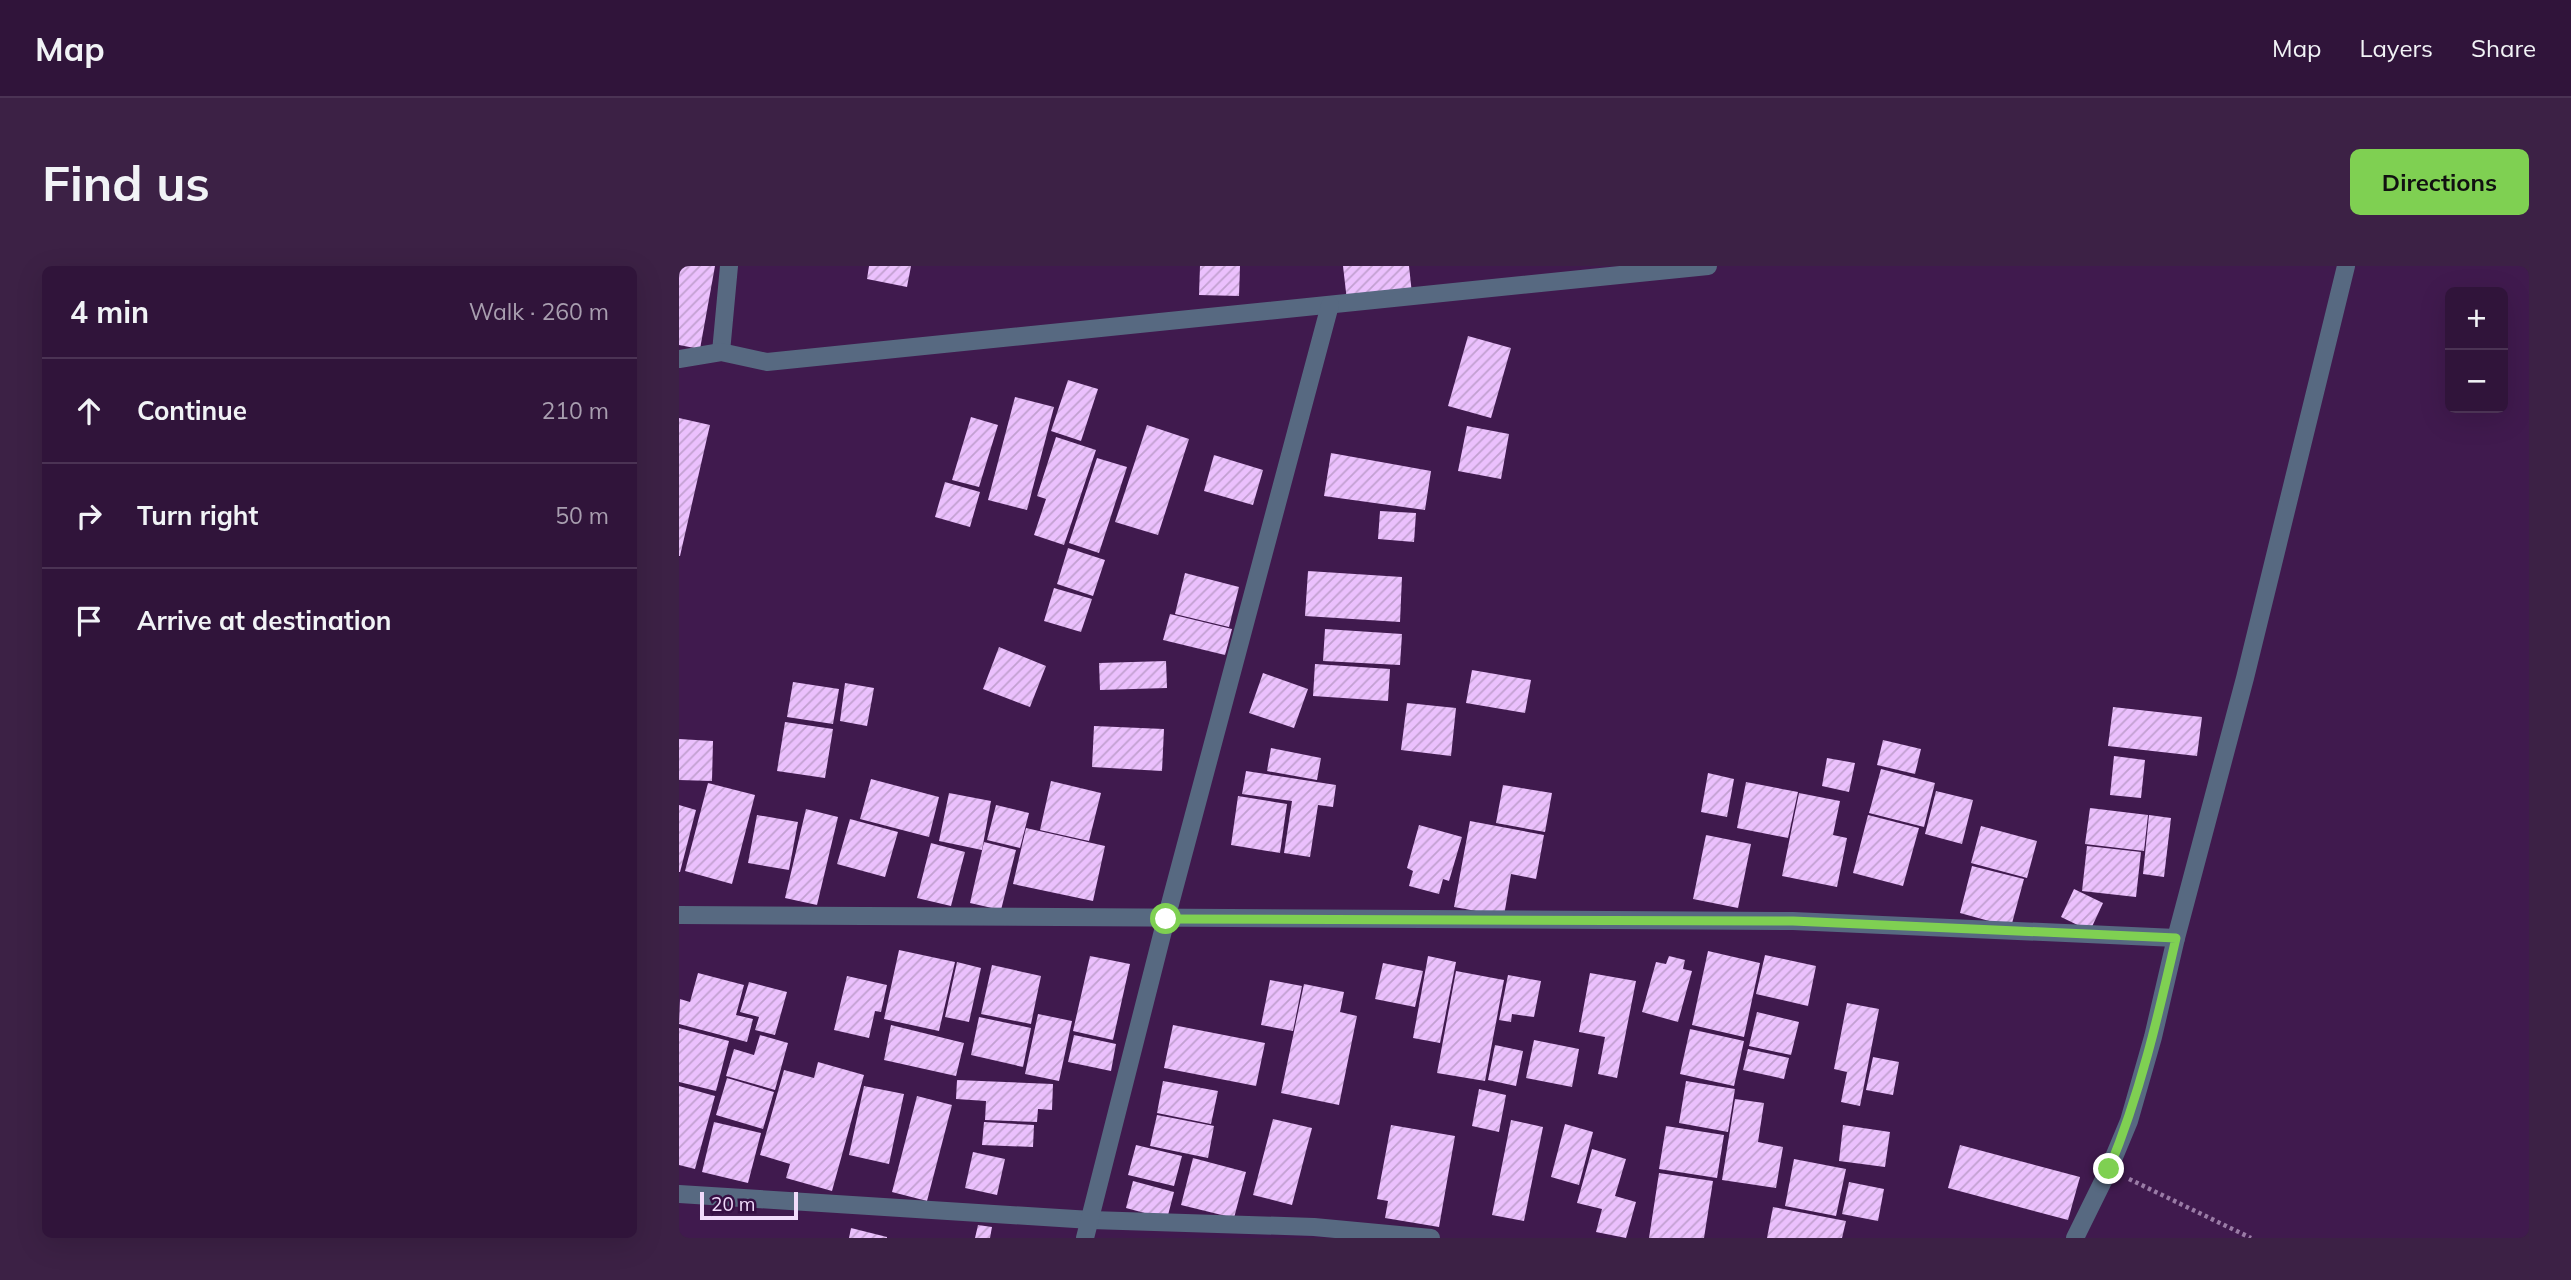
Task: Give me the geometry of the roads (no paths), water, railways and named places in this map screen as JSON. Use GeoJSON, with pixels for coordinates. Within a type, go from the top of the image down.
{"type":"FeatureCollection","features":[{"type":"Feature","properties":{"kind":"street"},"geometry":{"type":"LineString","coordinates":[[721,352],[729,266]]}},
{"type":"Feature","properties":{"kind":"street"},"geometry":{"type":"LineString","coordinates":[[679,359],[721,352],[767,362],[1708,266]]}},
{"type":"Feature","properties":{"kind":"street"},"geometry":{"type":"LineString","coordinates":[[2075,1238],[2129,1121],[2154,1037],[2176,938],[2245,678],[2346,266]]}},
{"type":"Feature","properties":{"kind":"street"},"geometry":{"type":"LineString","coordinates":[[1085,1238],[1166,919],[1331,305]]}},
{"type":"Feature","properties":{"kind":"street"},"geometry":{"type":"LineString","coordinates":[[679,915],[1793,921],[2176,938]]}},
{"type":"Feature","properties":{"kind":"street"},"geometry":{"type":"LineString","coordinates":[[679,1194],[1091,1220],[1314,1227],[1431,1238]]}}]}
